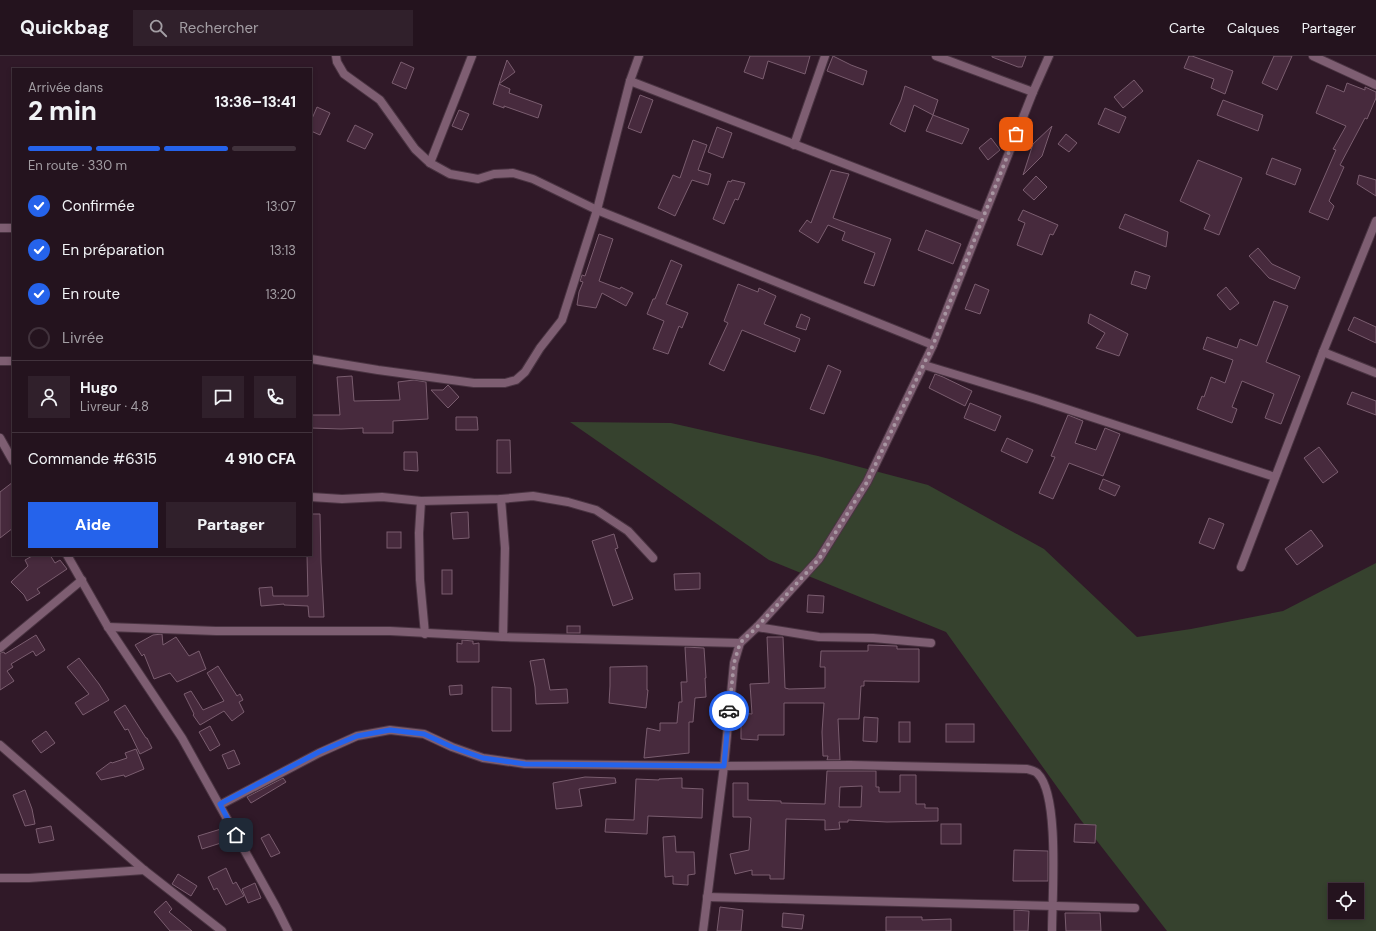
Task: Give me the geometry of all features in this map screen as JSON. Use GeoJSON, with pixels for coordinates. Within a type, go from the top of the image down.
{"type":"FeatureCollection","features":[{"type":"Feature","properties":{"kind":"street"},"geometry":{"type":"LineString","coordinates":[[336,56],[337,62],[344,74],[380,100],[415,149],[430,162],[450,174],[478,180],[494,174],[513,173],[533,179],[597,210],[933,345]]}},
{"type":"Feature","properties":{"kind":"street"},"geometry":{"type":"LineString","coordinates":[[430,162],[472,56]]}},
{"type":"Feature","properties":{"kind":"street"},"geometry":{"type":"LineString","coordinates":[[312,359],[474,383],[506,383],[516,380],[525,372],[540,348],[562,320],[597,210],[630,82],[639,56]]}},
{"type":"Feature","properties":{"kind":"street"},"geometry":{"type":"LineString","coordinates":[[794,145],[825,56]]}},
{"type":"Feature","properties":{"kind":"street"},"geometry":{"type":"LineString","coordinates":[[936,56],[1033,92]]}},
{"type":"Feature","properties":{"kind":"street"},"geometry":{"type":"LineString","coordinates":[[703,931],[724,766],[734,663],[740,643],[757,627],[819,559],[867,482],[933,345],[1033,92],[1049,56]]}},
{"type":"Feature","properties":{"kind":"street"},"geometry":{"type":"LineString","coordinates":[[1313,56],[1376,85]]}},
{"type":"Feature","properties":{"kind":"street"},"geometry":{"type":"LineString","coordinates":[[630,82],[983,217]]}},
{"type":"Feature","properties":{"kind":"street"},"geometry":{"type":"LineString","coordinates":[[1241,567],[1323,352],[1376,222]]}},
{"type":"Feature","properties":{"kind":"street"},"geometry":{"type":"LineString","coordinates":[[0,228],[12,228]]}},
{"type":"Feature","properties":{"kind":"street"},"geometry":{"type":"LineString","coordinates":[[1323,352],[1376,373]]}},
{"type":"Feature","properties":{"kind":"street"},"geometry":{"type":"LineString","coordinates":[[0,361],[12,361]]}},
{"type":"Feature","properties":{"kind":"street"},"geometry":{"type":"LineString","coordinates":[[924,365],[1036,399],[1276,477]]}},
{"type":"Feature","properties":{"kind":"street"},"geometry":{"type":"LineString","coordinates":[[0,438],[12,459]]}},
{"type":"Feature","properties":{"kind":"street"},"geometry":{"type":"LineString","coordinates":[[312,497],[382,497],[421,501],[501,499],[533,496],[568,502],[596,510],[628,531],[653,558]]}},
{"type":"Feature","properties":{"kind":"street"},"geometry":{"type":"LineString","coordinates":[[501,499],[504,548],[503,637]]}},
{"type":"Feature","properties":{"kind":"street"},"geometry":{"type":"LineString","coordinates":[[421,501],[419,533],[420,580],[425,634]]}},
{"type":"Feature","properties":{"kind":"street"},"geometry":{"type":"LineString","coordinates":[[68,556],[108,627],[182,738],[220,804],[288,931]]}},
{"type":"Feature","properties":{"kind":"street"},"geometry":{"type":"LineString","coordinates":[[0,648],[82,580]]}},
{"type":"Feature","properties":{"kind":"street"},"geometry":{"type":"LineString","coordinates":[[108,627],[216,631],[390,631],[503,637],[740,643]]}},
{"type":"Feature","properties":{"kind":"street"},"geometry":{"type":"LineString","coordinates":[[757,627],[819,637],[873,638],[931,643]]}},
{"type":"Feature","properties":{"kind":"street"},"geometry":{"type":"LineString","coordinates":[[220,804],[319,752],[357,736],[390,730],[424,734],[452,747],[483,758],[525,764],[724,766],[850,764],[1027,769],[1038,773],[1045,785],[1049,799],[1053,832],[1052,931]]}},
{"type":"Feature","properties":{"kind":"street"},"geometry":{"type":"LineString","coordinates":[[0,745],[144,870],[222,931]]}},
{"type":"Feature","properties":{"kind":"street"},"geometry":{"type":"LineString","coordinates":[[0,878],[29,878],[144,870]]}},
{"type":"Feature","properties":{"kind":"street"},"geometry":{"type":"LineString","coordinates":[[708,898],[1135,908]]}},
{"type":"Feature","properties":{"kind":"green space"},"geometry":{"type":"Polygon","coordinates":[[[570,422],[671,423],[818,456],[928,485],[1044,549],[1137,637],[1191,629],[1283,611],[1376,563],[1376,931],[1167,931],[1080,819],[946,632],[769,560],[570,422]]]}},
{"type":"Feature","properties":{"kind":"building"},"geometry":{"type":"Polygon","coordinates":[[[750,56],[810,56],[805,74],[768,61],[763,79],[744,72],[750,56]]]}},
{"type":"Feature","properties":{"kind":"building"},"geometry":{"type":"Polygon","coordinates":[[[833,56],[867,71],[863,85],[827,71],[833,56]]]}},
{"type":"Feature","properties":{"kind":"building"},"geometry":{"type":"Polygon","coordinates":[[[992,56],[1026,56],[1022,67],[1018,67],[992,56]]]}},
{"type":"Feature","properties":{"kind":"building"},"geometry":{"type":"Polygon","coordinates":[[[1189,56],[1233,71],[1225,94],[1211,88],[1214,79],[1184,68],[1189,56]]]}},
{"type":"Feature","properties":{"kind":"building"},"geometry":{"type":"Polygon","coordinates":[[[1274,56],[1292,56],[1277,90],[1262,83],[1274,56]]]}},
{"type":"Feature","properties":{"kind":"building"},"geometry":{"type":"Polygon","coordinates":[[[507,60],[515,72],[499,84],[507,60]]]}},
{"type":"Feature","properties":{"kind":"building"},"geometry":{"type":"Polygon","coordinates":[[[401,62],[414,68],[406,89],[392,83],[401,62]]]}},
{"type":"Feature","properties":{"kind":"building"},"geometry":{"type":"Polygon","coordinates":[[[1134,80],[1143,91],[1123,108],[1114,97],[1134,80]]]}},
{"type":"Feature","properties":{"kind":"building"},"geometry":{"type":"Polygon","coordinates":[[[1347,83],[1365,90],[1365,87],[1376,92],[1376,98],[1367,119],[1365,118],[1340,165],[1344,167],[1329,201],[1334,206],[1328,220],[1309,212],[1336,150],[1333,149],[1346,126],[1316,113],[1327,85],[1344,92],[1347,83]]]}},
{"type":"Feature","properties":{"kind":"building"},"geometry":{"type":"Polygon","coordinates":[[[499,84],[510,89],[509,93],[542,105],[538,118],[504,106],[504,108],[493,104],[499,84]]]}},
{"type":"Feature","properties":{"kind":"building"},"geometry":{"type":"Polygon","coordinates":[[[905,86],[938,100],[933,115],[914,105],[905,132],[890,124],[901,100],[905,86]]]}},
{"type":"Feature","properties":{"kind":"building"},"geometry":{"type":"Polygon","coordinates":[[[640,95],[653,100],[641,133],[628,128],[640,95]]]}},
{"type":"Feature","properties":{"kind":"building"},"geometry":{"type":"Polygon","coordinates":[[[1223,100],[1263,115],[1258,131],[1217,115],[1223,100]]]}},
{"type":"Feature","properties":{"kind":"building"},"geometry":{"type":"Polygon","coordinates":[[[317,107],[330,113],[320,135],[312,131],[312,119],[317,107]]]}},
{"type":"Feature","properties":{"kind":"building"},"geometry":{"type":"Polygon","coordinates":[[[1105,108],[1126,117],[1119,133],[1098,124],[1105,108]]]}},
{"type":"Feature","properties":{"kind":"building"},"geometry":{"type":"Polygon","coordinates":[[[459,110],[469,114],[462,130],[452,126],[459,110]]]}},
{"type":"Feature","properties":{"kind":"building"},"geometry":{"type":"Polygon","coordinates":[[[933,115],[969,129],[962,144],[926,131],[933,115]]]}},
{"type":"Feature","properties":{"kind":"building"},"geometry":{"type":"Polygon","coordinates":[[[355,125],[373,134],[365,149],[347,141],[355,125]]]}},
{"type":"Feature","properties":{"kind":"building"},"geometry":{"type":"Polygon","coordinates":[[[1052,126],[1042,156],[1023,175],[1033,144],[1052,126]]]}},
{"type":"Feature","properties":{"kind":"building"},"geometry":{"type":"Polygon","coordinates":[[[717,127],[732,133],[723,158],[708,152],[717,127]]]}},
{"type":"Feature","properties":{"kind":"building"},"geometry":{"type":"Polygon","coordinates":[[[1066,134],[1077,143],[1069,152],[1058,144],[1066,134]]]}},
{"type":"Feature","properties":{"kind":"building"},"geometry":{"type":"Polygon","coordinates":[[[991,138],[1000,150],[988,160],[979,148],[991,138]]]}},
{"type":"Feature","properties":{"kind":"building"},"geometry":{"type":"Polygon","coordinates":[[[693,140],[707,145],[698,170],[711,174],[708,185],[692,180],[675,216],[658,208],[673,175],[680,178],[693,140]]]}},
{"type":"Feature","properties":{"kind":"building"},"geometry":{"type":"Polygon","coordinates":[[[1272,158],[1301,169],[1295,185],[1266,174],[1272,158]]]}},
{"type":"Feature","properties":{"kind":"building"},"geometry":{"type":"Polygon","coordinates":[[[1198,160],[1242,178],[1219,235],[1204,229],[1210,215],[1180,201],[1198,160]]]}},
{"type":"Feature","properties":{"kind":"building"},"geometry":{"type":"Polygon","coordinates":[[[831,170],[849,174],[833,218],[891,239],[874,286],[864,283],[875,253],[842,240],[845,232],[828,225],[818,243],[799,231],[807,220],[811,223],[831,170]]]}},
{"type":"Feature","properties":{"kind":"building"},"geometry":{"type":"Polygon","coordinates":[[[1359,175],[1376,180],[1376,196],[1357,184],[1359,175]]]}},
{"type":"Feature","properties":{"kind":"building"},"geometry":{"type":"Polygon","coordinates":[[[1036,176],[1047,187],[1034,200],[1023,190],[1036,176]]]}},
{"type":"Feature","properties":{"kind":"building"},"geometry":{"type":"Polygon","coordinates":[[[732,180],[745,183],[738,200],[735,199],[724,224],[713,219],[728,181],[731,182],[732,180]]]}},
{"type":"Feature","properties":{"kind":"building"},"geometry":{"type":"Polygon","coordinates":[[[1023,210],[1058,225],[1053,235],[1050,234],[1042,255],[1017,245],[1025,223],[1018,220],[1023,210]]]}},
{"type":"Feature","properties":{"kind":"building"},"geometry":{"type":"Polygon","coordinates":[[[1125,214],[1168,232],[1166,247],[1119,228],[1125,214]]]}},
{"type":"Feature","properties":{"kind":"building"},"geometry":{"type":"Polygon","coordinates":[[[926,230],[961,244],[953,264],[918,250],[926,230]]]}},
{"type":"Feature","properties":{"kind":"building"},"geometry":{"type":"Polygon","coordinates":[[[599,234],[613,239],[599,281],[620,289],[621,287],[633,293],[626,306],[602,293],[596,308],[577,305],[579,292],[583,282],[580,281],[582,275],[585,276],[599,234]]]}},
{"type":"Feature","properties":{"kind":"building"},"geometry":{"type":"Polygon","coordinates":[[[1258,248],[1272,264],[1300,277],[1295,289],[1269,278],[1249,256],[1258,248]]]}},
{"type":"Feature","properties":{"kind":"building"},"geometry":{"type":"Polygon","coordinates":[[[671,260],[682,265],[666,304],[688,313],[682,328],[679,326],[668,354],[653,349],[664,321],[647,314],[653,299],[655,299],[671,260]]]}},
{"type":"Feature","properties":{"kind":"building"},"geometry":{"type":"Polygon","coordinates":[[[1135,271],[1150,276],[1146,289],[1131,284],[1135,271]]]}},
{"type":"Feature","properties":{"kind":"building"},"geometry":{"type":"Polygon","coordinates":[[[738,284],[758,292],[759,288],[776,296],[764,324],[800,339],[795,352],[742,330],[724,371],[709,364],[728,323],[724,321],[738,284]]]}},
{"type":"Feature","properties":{"kind":"building"},"geometry":{"type":"Polygon","coordinates":[[[975,284],[989,290],[980,314],[965,309],[975,284]]]}},
{"type":"Feature","properties":{"kind":"building"},"geometry":{"type":"Polygon","coordinates":[[[1226,287],[1239,303],[1230,310],[1217,295],[1226,287]]]}},
{"type":"Feature","properties":{"kind":"building"},"geometry":{"type":"Polygon","coordinates":[[[1274,301],[1288,306],[1266,362],[1300,376],[1281,424],[1265,418],[1274,394],[1242,381],[1232,407],[1237,409],[1232,423],[1197,409],[1202,396],[1204,397],[1211,377],[1225,383],[1233,360],[1203,349],[1207,337],[1237,348],[1240,339],[1257,346],[1274,301]]]}},
{"type":"Feature","properties":{"kind":"building"},"geometry":{"type":"Polygon","coordinates":[[[801,314],[810,318],[806,330],[796,327],[801,314]]]}},
{"type":"Feature","properties":{"kind":"building"},"geometry":{"type":"Polygon","coordinates":[[[1090,314],[1128,334],[1119,356],[1096,348],[1105,333],[1088,323],[1090,314]]]}},
{"type":"Feature","properties":{"kind":"building"},"geometry":{"type":"Polygon","coordinates":[[[1354,317],[1376,327],[1376,343],[1348,330],[1354,317]]]}},
{"type":"Feature","properties":{"kind":"building"},"geometry":{"type":"Polygon","coordinates":[[[828,365],[841,371],[824,414],[810,409],[828,365]]]}},
{"type":"Feature","properties":{"kind":"building"},"geometry":{"type":"Polygon","coordinates":[[[935,374],[972,391],[965,406],[929,388],[935,374]]]}},
{"type":"Feature","properties":{"kind":"building"},"geometry":{"type":"Polygon","coordinates":[[[352,376],[354,401],[400,400],[398,382],[414,380],[426,382],[428,419],[393,421],[393,433],[363,433],[363,428],[312,428],[312,415],[340,415],[337,377],[352,376]]]}},
{"type":"Feature","properties":{"kind":"building"},"geometry":{"type":"Polygon","coordinates":[[[448,385],[459,397],[448,408],[431,390],[443,390],[448,385]]]}},
{"type":"Feature","properties":{"kind":"building"},"geometry":{"type":"Polygon","coordinates":[[[1352,392],[1376,401],[1376,415],[1347,404],[1352,392]]]}},
{"type":"Feature","properties":{"kind":"building"},"geometry":{"type":"Polygon","coordinates":[[[970,403],[1001,416],[995,431],[964,418],[970,403]]]}},
{"type":"Feature","properties":{"kind":"building"},"geometry":{"type":"Polygon","coordinates":[[[1068,415],[1083,421],[1075,443],[1096,450],[1105,428],[1120,434],[1103,476],[1069,463],[1053,499],[1039,493],[1055,457],[1051,456],[1068,415]]]}},
{"type":"Feature","properties":{"kind":"building"},"geometry":{"type":"Polygon","coordinates":[[[456,417],[477,417],[478,430],[456,430],[456,417]]]}},
{"type":"Feature","properties":{"kind":"building"},"geometry":{"type":"Polygon","coordinates":[[[1007,438],[1033,450],[1027,463],[1001,451],[1007,438]]]}},
{"type":"Feature","properties":{"kind":"building"},"geometry":{"type":"Polygon","coordinates":[[[497,440],[510,440],[511,473],[497,473],[497,440]]]}},
{"type":"Feature","properties":{"kind":"building"},"geometry":{"type":"Polygon","coordinates":[[[1319,447],[1338,472],[1323,483],[1304,458],[1319,447]]]}},
{"type":"Feature","properties":{"kind":"building"},"geometry":{"type":"Polygon","coordinates":[[[404,452],[417,452],[418,471],[404,470],[404,452]]]}},
{"type":"Feature","properties":{"kind":"building"},"geometry":{"type":"Polygon","coordinates":[[[1103,479],[1120,486],[1115,496],[1099,489],[1103,479]]]}},
{"type":"Feature","properties":{"kind":"building"},"geometry":{"type":"Polygon","coordinates":[[[12,483],[12,529],[0,538],[0,492],[12,483]]]}},
{"type":"Feature","properties":{"kind":"building"},"geometry":{"type":"Polygon","coordinates":[[[468,512],[469,538],[453,539],[451,513],[468,512]]]}},
{"type":"Feature","properties":{"kind":"building"},"geometry":{"type":"Polygon","coordinates":[[[312,514],[320,514],[324,617],[309,617],[308,606],[284,604],[261,606],[259,588],[272,587],[273,596],[308,596],[307,556],[312,556],[312,514]]]}},
{"type":"Feature","properties":{"kind":"building"},"geometry":{"type":"Polygon","coordinates":[[[1209,518],[1224,524],[1214,549],[1199,543],[1209,518]]]}},
{"type":"Feature","properties":{"kind":"building"},"geometry":{"type":"Polygon","coordinates":[[[1311,530],[1323,546],[1297,565],[1285,549],[1311,530]]]}},
{"type":"Feature","properties":{"kind":"building"},"geometry":{"type":"Polygon","coordinates":[[[387,532],[401,532],[401,548],[387,548],[387,532]]]}},
{"type":"Feature","properties":{"kind":"building"},"geometry":{"type":"Polygon","coordinates":[[[614,534],[618,548],[615,549],[633,599],[613,606],[592,541],[614,534]]]}},
{"type":"Feature","properties":{"kind":"building"},"geometry":{"type":"Polygon","coordinates":[[[32,556],[51,556],[55,563],[60,560],[67,569],[37,589],[40,593],[27,601],[24,595],[11,582],[28,566],[25,560],[32,556]]]}},
{"type":"Feature","properties":{"kind":"building"},"geometry":{"type":"Polygon","coordinates":[[[442,570],[452,570],[452,594],[442,594],[442,570]]]}},
{"type":"Feature","properties":{"kind":"building"},"geometry":{"type":"Polygon","coordinates":[[[700,573],[700,589],[675,590],[674,574],[700,573]]]}},
{"type":"Feature","properties":{"kind":"building"},"geometry":{"type":"Polygon","coordinates":[[[808,595],[824,596],[823,613],[807,612],[808,595]]]}},
{"type":"Feature","properties":{"kind":"building"},"geometry":{"type":"Polygon","coordinates":[[[567,626],[580,626],[580,633],[567,633],[567,626]]]}},
{"type":"Feature","properties":{"kind":"building"},"geometry":{"type":"Polygon","coordinates":[[[162,634],[163,645],[176,637],[189,656],[199,651],[206,669],[177,682],[170,673],[154,679],[144,654],[142,656],[135,645],[153,635],[162,634]]]}},
{"type":"Feature","properties":{"kind":"building"},"geometry":{"type":"Polygon","coordinates":[[[36,635],[45,650],[36,656],[33,651],[11,664],[13,667],[7,671],[14,681],[0,690],[0,653],[4,652],[5,654],[36,635]]]}},
{"type":"Feature","properties":{"kind":"building"},"geometry":{"type":"Polygon","coordinates":[[[767,637],[783,637],[785,688],[825,688],[825,667],[820,667],[821,651],[868,651],[868,645],[897,646],[897,649],[919,649],[919,682],[864,681],[864,686],[861,686],[859,719],[838,719],[840,760],[827,760],[828,756],[823,756],[822,732],[824,703],[784,703],[784,735],[758,735],[758,740],[741,739],[741,713],[752,714],[750,684],[769,683],[767,637]]]}},
{"type":"Feature","properties":{"kind":"building"},"geometry":{"type":"Polygon","coordinates":[[[462,640],[473,641],[473,644],[479,643],[479,662],[457,662],[457,643],[462,644],[462,640]]]}},
{"type":"Feature","properties":{"kind":"building"},"geometry":{"type":"Polygon","coordinates":[[[685,647],[704,648],[706,678],[706,697],[695,698],[693,722],[689,722],[689,753],[644,758],[647,728],[660,731],[660,723],[677,723],[679,702],[682,702],[681,682],[687,682],[685,647]]]}},
{"type":"Feature","properties":{"kind":"building"},"geometry":{"type":"Polygon","coordinates":[[[79,658],[109,700],[83,715],[75,703],[89,694],[67,667],[79,658]]]}},
{"type":"Feature","properties":{"kind":"building"},"geometry":{"type":"Polygon","coordinates":[[[544,659],[550,690],[567,689],[568,703],[536,704],[535,687],[530,661],[544,659]]]}},
{"type":"Feature","properties":{"kind":"building"},"geometry":{"type":"Polygon","coordinates":[[[218,666],[237,696],[240,694],[243,700],[239,702],[244,712],[232,721],[224,711],[200,725],[193,715],[194,714],[184,694],[191,691],[203,710],[224,701],[207,673],[218,666]]]}},
{"type":"Feature","properties":{"kind":"building"},"geometry":{"type":"Polygon","coordinates":[[[647,666],[648,690],[646,708],[609,703],[610,667],[647,666]]]}},
{"type":"Feature","properties":{"kind":"building"},"geometry":{"type":"Polygon","coordinates":[[[462,685],[462,694],[450,695],[449,686],[462,685]]]}},
{"type":"Feature","properties":{"kind":"building"},"geometry":{"type":"Polygon","coordinates":[[[492,687],[511,688],[511,731],[492,731],[492,687]]]}},
{"type":"Feature","properties":{"kind":"building"},"geometry":{"type":"Polygon","coordinates":[[[125,705],[152,748],[140,754],[128,729],[125,730],[114,712],[125,705]]]}},
{"type":"Feature","properties":{"kind":"building"},"geometry":{"type":"Polygon","coordinates":[[[864,717],[878,718],[877,742],[863,741],[864,717]]]}},
{"type":"Feature","properties":{"kind":"building"},"geometry":{"type":"Polygon","coordinates":[[[899,722],[910,722],[910,742],[899,742],[899,722]]]}},
{"type":"Feature","properties":{"kind":"building"},"geometry":{"type":"Polygon","coordinates":[[[946,724],[974,724],[974,742],[946,742],[946,724]]]}},
{"type":"Feature","properties":{"kind":"building"},"geometry":{"type":"Polygon","coordinates":[[[210,726],[220,745],[210,751],[199,732],[210,726]]]}},
{"type":"Feature","properties":{"kind":"building"},"geometry":{"type":"Polygon","coordinates":[[[46,731],[55,743],[41,753],[32,741],[46,731]]]}},
{"type":"Feature","properties":{"kind":"building"},"geometry":{"type":"Polygon","coordinates":[[[136,749],[144,769],[125,777],[124,775],[101,780],[96,773],[111,762],[112,763],[127,758],[125,753],[136,749]]]}},
{"type":"Feature","properties":{"kind":"building"},"geometry":{"type":"Polygon","coordinates":[[[234,750],[240,764],[228,769],[222,755],[234,750]]]}},
{"type":"Feature","properties":{"kind":"building"},"geometry":{"type":"Polygon","coordinates":[[[827,771],[876,771],[876,787],[879,787],[879,792],[900,792],[900,775],[916,775],[916,804],[925,804],[925,808],[938,808],[938,821],[887,822],[848,820],[848,822],[839,822],[840,829],[825,830],[825,820],[786,819],[784,879],[770,879],[770,875],[752,875],[752,870],[735,874],[730,854],[749,850],[751,818],[733,817],[733,783],[748,783],[748,800],[781,801],[781,803],[825,804],[827,771]],[[862,786],[840,787],[839,807],[861,807],[862,786]]]}},
{"type":"Feature","properties":{"kind":"building"},"geometry":{"type":"Polygon","coordinates":[[[585,777],[615,778],[616,783],[579,789],[582,806],[556,809],[553,783],[585,777]]]}},
{"type":"Feature","properties":{"kind":"building"},"geometry":{"type":"Polygon","coordinates":[[[283,778],[286,782],[251,803],[247,797],[283,778]]]}},
{"type":"Feature","properties":{"kind":"building"},"geometry":{"type":"Polygon","coordinates":[[[682,778],[682,788],[703,789],[702,818],[648,816],[647,834],[605,832],[606,819],[634,820],[636,779],[659,780],[682,778]]]}},
{"type":"Feature","properties":{"kind":"building"},"geometry":{"type":"Polygon","coordinates":[[[25,790],[32,809],[35,824],[25,826],[13,795],[25,790]]]}},
{"type":"Feature","properties":{"kind":"building"},"geometry":{"type":"Polygon","coordinates":[[[941,824],[961,824],[961,844],[941,844],[941,824]]]}},
{"type":"Feature","properties":{"kind":"building"},"geometry":{"type":"Polygon","coordinates":[[[1075,824],[1096,825],[1095,843],[1074,842],[1075,824]]]}},
{"type":"Feature","properties":{"kind":"building"},"geometry":{"type":"Polygon","coordinates":[[[51,826],[54,840],[39,843],[36,829],[51,826]]]}},
{"type":"Feature","properties":{"kind":"building"},"geometry":{"type":"Polygon","coordinates":[[[221,829],[224,842],[202,849],[198,836],[221,829]]]}},
{"type":"Feature","properties":{"kind":"building"},"geometry":{"type":"Polygon","coordinates":[[[269,834],[280,853],[271,857],[261,838],[269,834]]]}},
{"type":"Feature","properties":{"kind":"building"},"geometry":{"type":"Polygon","coordinates":[[[675,836],[676,852],[694,852],[695,874],[688,875],[688,885],[673,884],[673,876],[665,877],[663,837],[675,836]]]}},
{"type":"Feature","properties":{"kind":"building"},"geometry":{"type":"Polygon","coordinates":[[[1014,850],[1048,851],[1048,881],[1013,881],[1014,850]]]}},
{"type":"Feature","properties":{"kind":"building"},"geometry":{"type":"Polygon","coordinates":[[[226,868],[233,884],[236,882],[244,896],[226,905],[217,888],[214,890],[208,877],[226,868]]]}},
{"type":"Feature","properties":{"kind":"building"},"geometry":{"type":"Polygon","coordinates":[[[178,874],[197,886],[191,896],[172,884],[178,874]]]}},
{"type":"Feature","properties":{"kind":"building"},"geometry":{"type":"Polygon","coordinates":[[[255,883],[261,898],[248,903],[242,889],[255,883]]]}},
{"type":"Feature","properties":{"kind":"building"},"geometry":{"type":"Polygon","coordinates":[[[166,901],[172,909],[169,912],[192,931],[170,931],[154,912],[166,901]]]}},
{"type":"Feature","properties":{"kind":"building"},"geometry":{"type":"Polygon","coordinates":[[[720,907],[743,910],[741,931],[717,931],[720,907]]]}},
{"type":"Feature","properties":{"kind":"building"},"geometry":{"type":"Polygon","coordinates":[[[1014,910],[1029,911],[1028,931],[1014,931],[1014,910]]]}},
{"type":"Feature","properties":{"kind":"building"},"geometry":{"type":"Polygon","coordinates":[[[783,913],[804,915],[802,929],[782,927],[783,913]]]}},
{"type":"Feature","properties":{"kind":"building"},"geometry":{"type":"Polygon","coordinates":[[[1065,913],[1100,913],[1101,931],[1066,931],[1065,913]]]}},
{"type":"Feature","properties":{"kind":"building"},"geometry":{"type":"Polygon","coordinates":[[[886,917],[922,917],[922,920],[951,919],[951,931],[886,931],[886,917]]]}},
{"type":"Feature","properties":{"kind":"way so far"},"geometry":{"type":"LineString","coordinates":[[729,711],[734,663],[740,643],[757,627],[819,559],[867,482],[933,345],[1016,134]]}},
{"type":"Feature","properties":{"kind":"route"},"geometry":{"type":"LineString","coordinates":[[236,835],[220,804],[319,752],[357,736],[390,730],[424,734],[452,747],[483,758],[525,764],[724,766],[729,711]]}}]}
